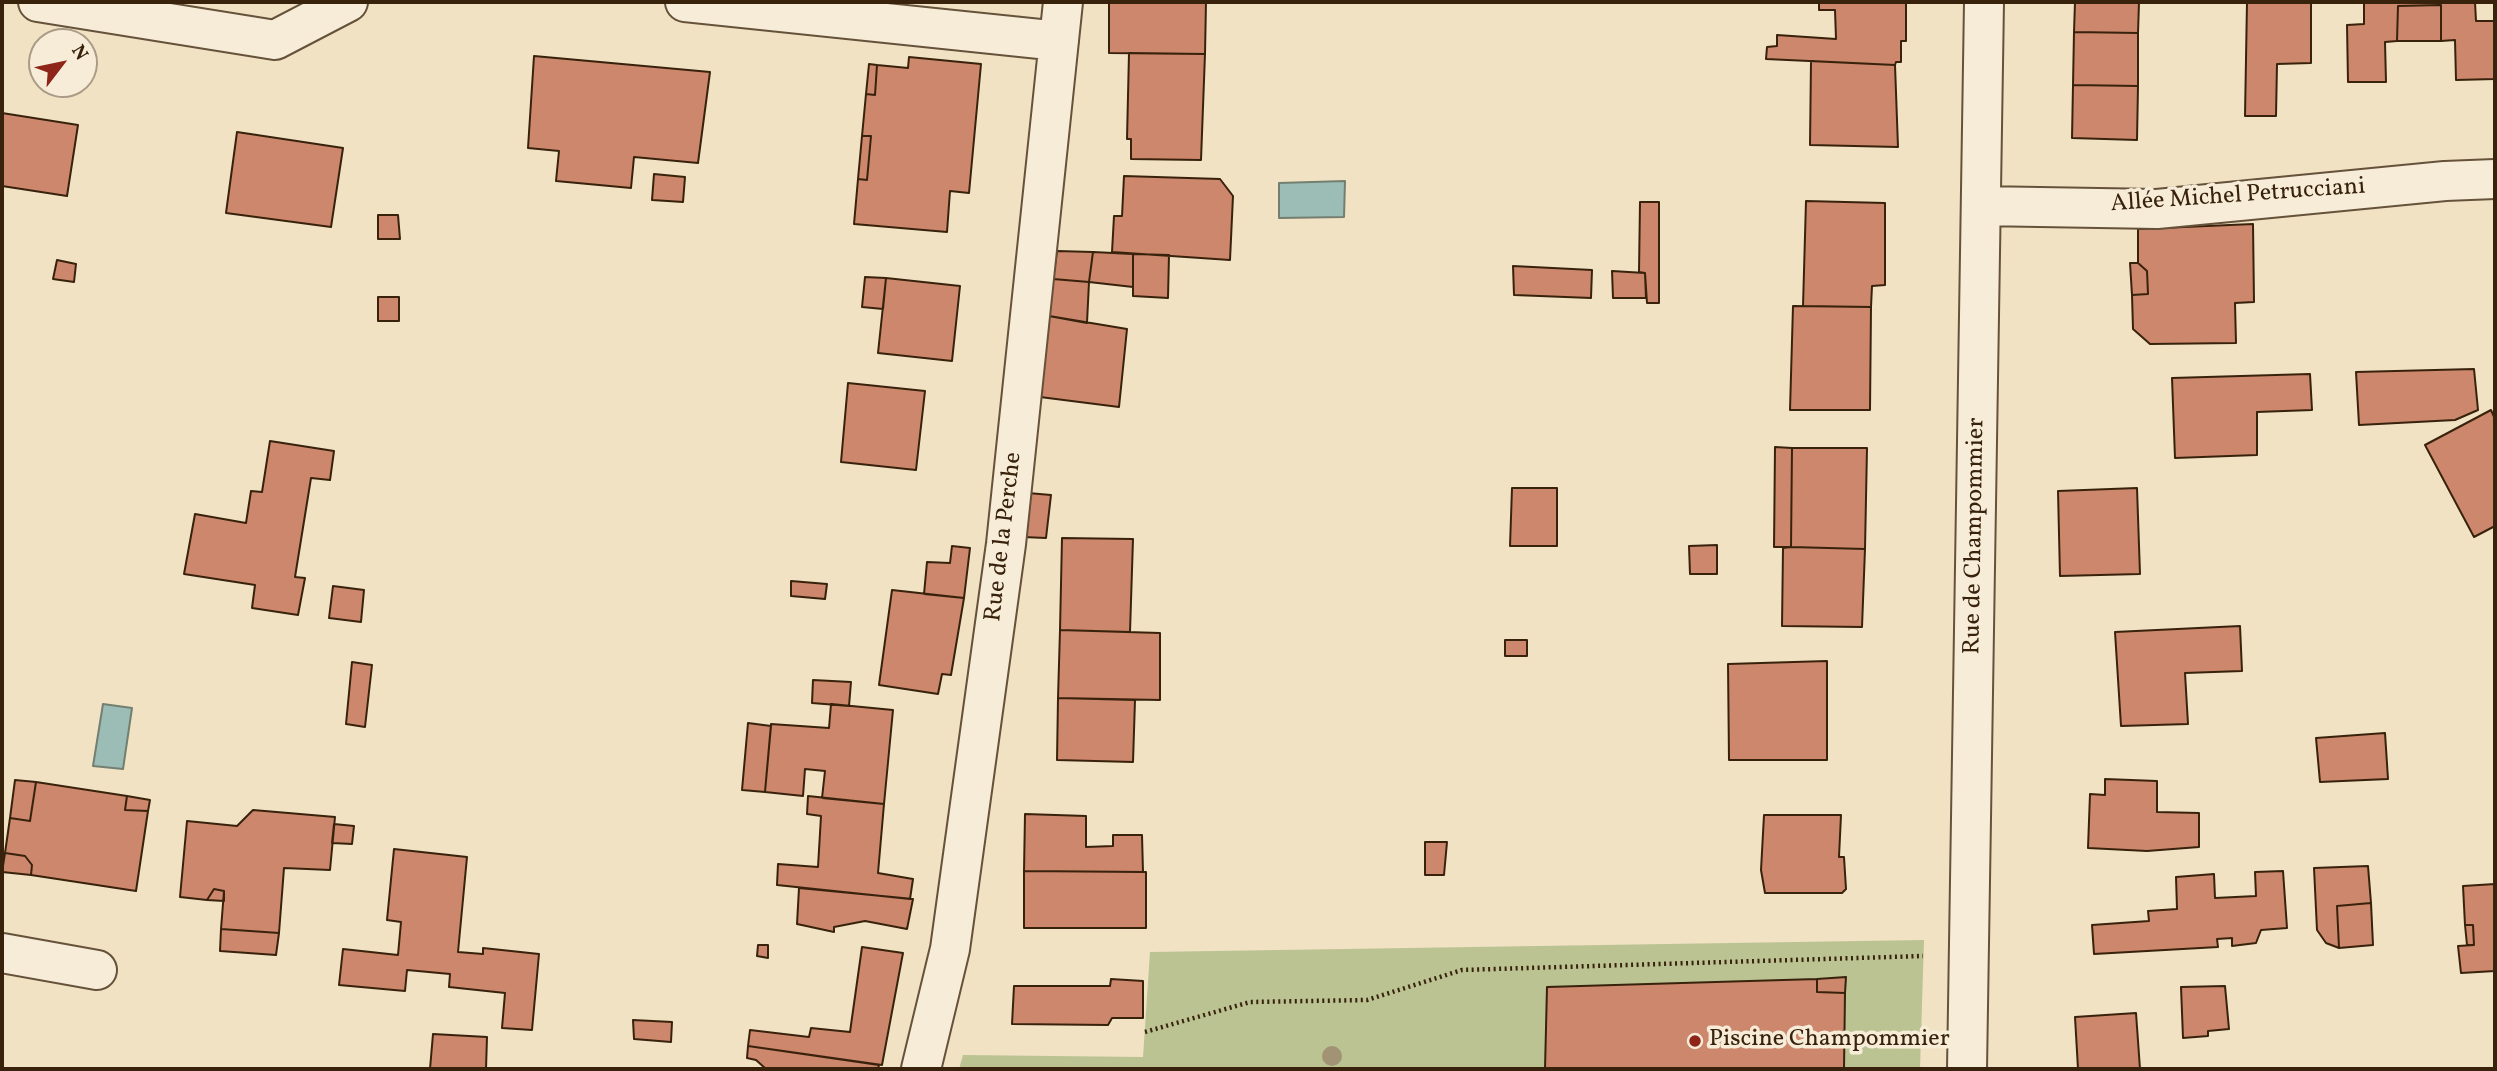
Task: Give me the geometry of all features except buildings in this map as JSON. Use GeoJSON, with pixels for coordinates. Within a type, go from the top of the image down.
{"type":"FeatureCollection","features":[{"type":"Feature","properties":{"kind":"street"},"geometry":{"type":"LineString","coordinates":[[38,2],[275,40],[348,2]]}},
{"type":"Feature","properties":{"kind":"street"},"geometry":{"type":"LineString","coordinates":[[685,2],[1059,41]]}},
{"type":"Feature","properties":{"kind":"street","name":"Rue de la Perche"},"geometry":{"type":"LineString","coordinates":[[921,1069],[950,948],[1006,544],[1063,2]]}},
{"type":"Feature","properties":{"kind":"street","name":"Rue de Champommier"},"geometry":{"type":"LineString","coordinates":[[1967,1069],[1984,2]]}},
{"type":"Feature","properties":{"kind":"street","name":"Allée Michel Petrucciani"},"geometry":{"type":"LineString","coordinates":[[1981,206],[2157,208],[2445,181],[2495,179]]}},
{"type":"Feature","properties":{"kind":"street"},"geometry":{"type":"LineString","coordinates":[[2,953],[97,970]]}},
{"type":"Feature","properties":{"kind":"path"},"geometry":{"type":"LineString","coordinates":[[1145,1031],[1250,1002],[1367,1000],[1462,970],[1969,954]]}},
{"type":"Feature","properties":{"kind":"green space"},"geometry":{"type":"Polygon","coordinates":[[[1924,940],[1920,1069],[959,1069],[963,1055],[1143,1057],[1150,952],[1924,940]]]}},
{"type":"Feature","properties":{"kind":"water"},"geometry":{"type":"Polygon","coordinates":[[[1345,181],[1344,217],[1279,218],[1279,183],[1345,181]]]}},
{"type":"Feature","properties":{"kind":"water"},"geometry":{"type":"Polygon","coordinates":[[[103,704],[132,708],[123,769],[93,766],[103,704]]]}},
{"type":"Feature","properties":{"kind":"place","name":"Piscine Champommier"},"geometry":{"type":"Point","coordinates":[1695,1041]}}]}
